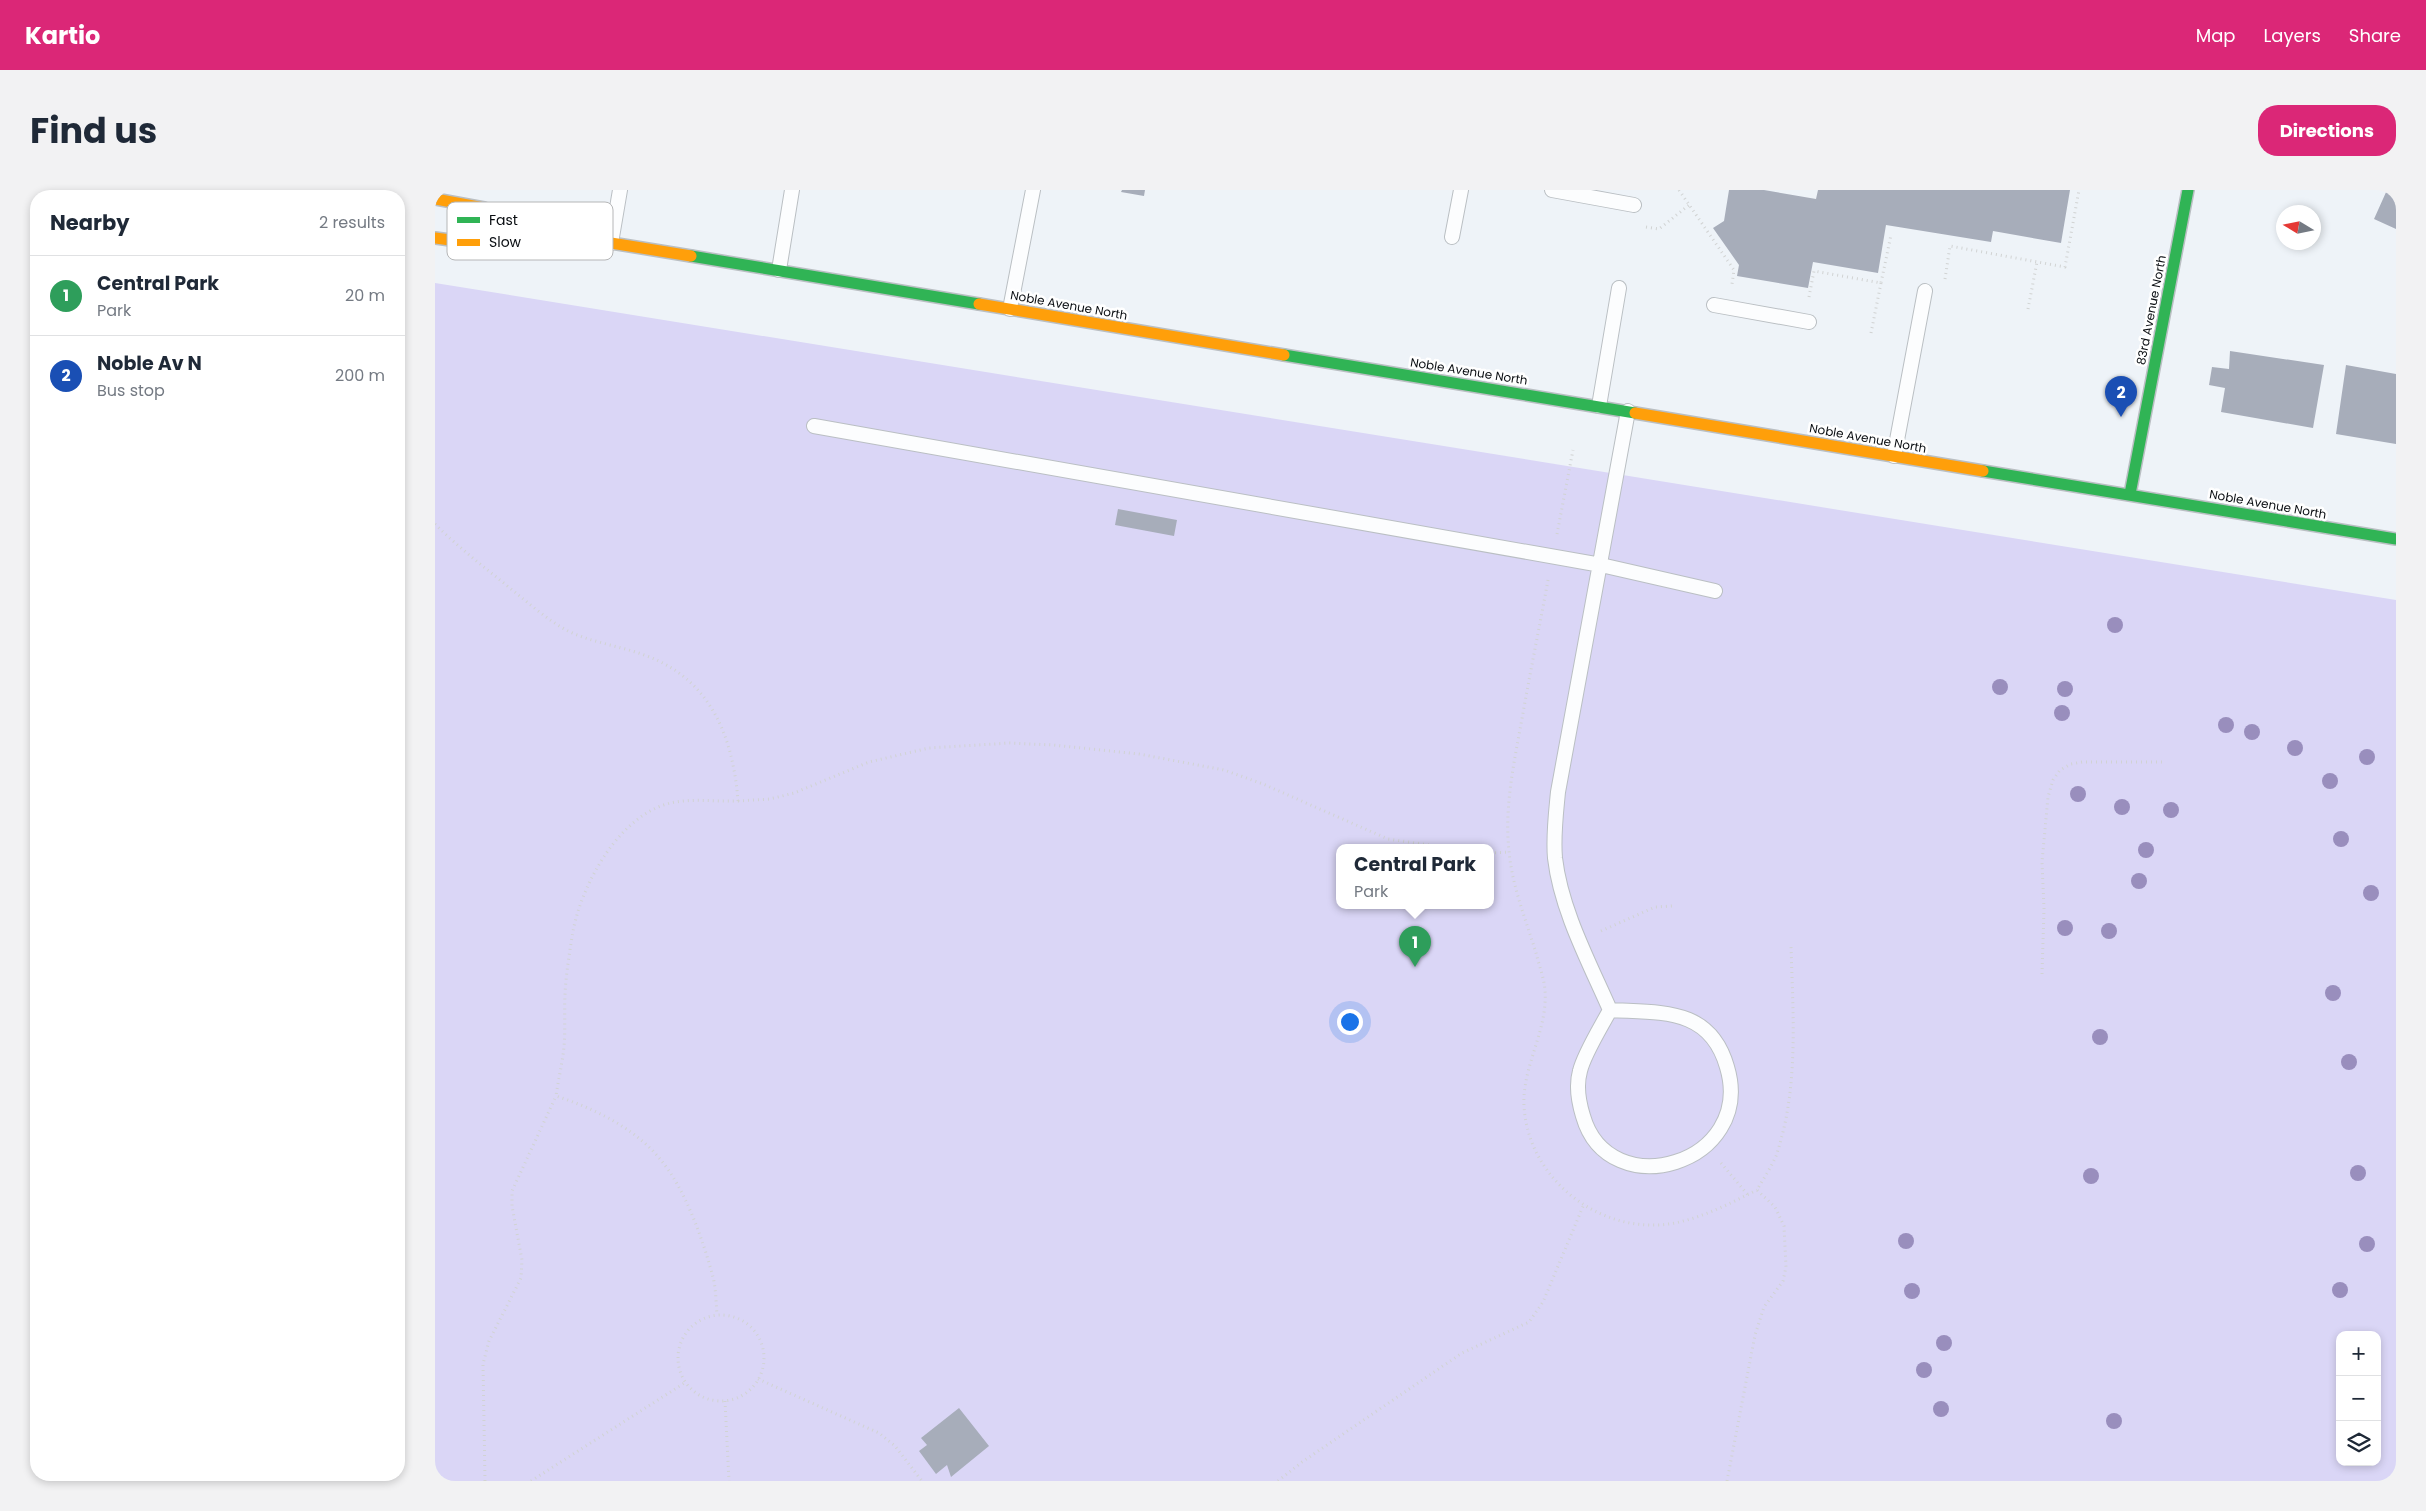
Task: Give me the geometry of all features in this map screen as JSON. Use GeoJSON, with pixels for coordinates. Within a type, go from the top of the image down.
{"type":"FeatureCollection","features":[{"type":"Feature","properties":{"kind":"street","name":"83rd Avenue North"},"geometry":{"type":"LineString","coordinates":[[2130,494],[2188,190]]}},
{"type":"Feature","properties":{"kind":"street","name":"Noble Avenue North"},"geometry":{"type":"LineString","coordinates":[[435,199],[451,202]]}},
{"type":"Feature","properties":{"kind":"street","name":"Noble Avenue North"},"geometry":{"type":"LineString","coordinates":[[613,243],[2396,539]]}},
{"type":"Feature","properties":{"kind":"lane"},"geometry":{"type":"LineString","coordinates":[[613,231],[620,190]]}},
{"type":"Feature","properties":{"kind":"lane"},"geometry":{"type":"LineString","coordinates":[[779,270],[792,190]]}},
{"type":"Feature","properties":{"kind":"lane"},"geometry":{"type":"LineString","coordinates":[[1010,309],[1033,190]]}},
{"type":"Feature","properties":{"kind":"lane"},"geometry":{"type":"LineString","coordinates":[[1452,237],[1461,190]]}},
{"type":"Feature","properties":{"kind":"lane"},"geometry":{"type":"LineString","coordinates":[[1552,190],[1634,205]]}},
{"type":"Feature","properties":{"kind":"lane"},"geometry":{"type":"LineString","coordinates":[[1599,406],[1619,288]]}},
{"type":"Feature","properties":{"kind":"lane"},"geometry":{"type":"LineString","coordinates":[[1894,456],[1925,291]]}},
{"type":"Feature","properties":{"kind":"lane"},"geometry":{"type":"LineString","coordinates":[[1714,305],[1809,322]]}},
{"type":"Feature","properties":{"kind":"lane"},"geometry":{"type":"LineString","coordinates":[[1610,1010],[1659,1012],[1687,1017],[1708,1033],[1723,1054],[1731,1078],[1730,1104],[1720,1129],[1705,1146],[1681,1162],[1656,1167],[1630,1164],[1607,1153],[1586,1128],[1579,1102],[1580,1071],[1610,1010],[1580,940],[1561,889],[1555,856],[1558,792],[1628,411]]}},
{"type":"Feature","properties":{"kind":"lane"},"geometry":{"type":"LineString","coordinates":[[814,426],[1601,565],[1715,591]]}},
{"type":"Feature","properties":{"kind":"path"},"geometry":{"type":"LineString","coordinates":[[1679,190],[1734,270],[1731,284],[1741,285]]}},
{"type":"Feature","properties":{"kind":"path"},"geometry":{"type":"LineString","coordinates":[[1945,285],[1950,246],[2065,267],[2079,190]]}},
{"type":"Feature","properties":{"kind":"path"},"geometry":{"type":"LineString","coordinates":[[1640,226],[1659,229],[1689,205]]}},
{"type":"Feature","properties":{"kind":"path"},"geometry":{"type":"LineString","coordinates":[[1871,333],[1891,235]]}},
{"type":"Feature","properties":{"kind":"path"},"geometry":{"type":"LineString","coordinates":[[2028,310],[2037,262]]}},
{"type":"Feature","properties":{"kind":"path"},"geometry":{"type":"LineString","coordinates":[[1799,296],[1809,297],[1814,271],[1881,284]]}},
{"type":"Feature","properties":{"kind":"path"},"geometry":{"type":"LineString","coordinates":[[435,524],[469,555],[523,599],[567,630],[650,657],[676,671],[698,687],[718,719],[726,739],[737,784],[738,801]]}},
{"type":"Feature","properties":{"kind":"path"},"geometry":{"type":"LineString","coordinates":[[485,1481],[483,1364],[489,1341],[521,1278],[523,1260],[512,1206],[511,1191],[556,1096],[563,1054],[565,993],[572,936],[591,881],[607,852],[633,823],[656,807],[682,800],[738,801],[770,799],[794,793],[869,762],[929,748],[1010,743],[1053,745],[1139,754],[1225,770],[1263,784],[1388,839],[1422,844]]}},
{"type":"Feature","properties":{"kind":"path"},"geometry":{"type":"LineString","coordinates":[[2042,974],[2044,909],[2042,862],[2045,815],[2053,780],[2060,770],[2082,762],[2161,762]]}},
{"type":"Feature","properties":{"kind":"path"},"geometry":{"type":"LineString","coordinates":[[1494,852],[1509,852]]}},
{"type":"Feature","properties":{"kind":"path"},"geometry":{"type":"LineString","coordinates":[[1580,940],[1655,907],[1673,906]]}},
{"type":"Feature","properties":{"kind":"path"},"geometry":{"type":"LineString","coordinates":[[1727,1481],[1755,1335],[1764,1307],[1783,1281],[1786,1267],[1783,1226],[1775,1207],[1757,1190],[1775,1157],[1790,1101],[1793,1033],[1791,946]]}},
{"type":"Feature","properties":{"kind":"path"},"geometry":{"type":"LineString","coordinates":[[556,1096],[621,1126],[660,1158],[675,1181],[696,1229],[713,1279],[717,1316]]}},
{"type":"Feature","properties":{"kind":"path"},"geometry":{"type":"LineString","coordinates":[[1705,1146],[1748,1195]]}},
{"type":"Feature","properties":{"kind":"path"},"geometry":{"type":"LineString","coordinates":[[1278,1481],[1302,1462],[1461,1353],[1529,1322],[1543,1302],[1584,1204]]}},
{"type":"Feature","properties":{"kind":"path"},"geometry":{"type":"LineString","coordinates":[[717,1316],[732,1317],[745,1323],[755,1333],[762,1346],[764,1360],[757,1379],[753,1386],[743,1395],[725,1401],[716,1401],[703,1397],[691,1390],[678,1365],[683,1338],[692,1327],[704,1319],[717,1316]]}},
{"type":"Feature","properties":{"kind":"path"},"geometry":{"type":"LineString","coordinates":[[757,1379],[879,1433],[895,1446],[922,1481]]}},
{"type":"Feature","properties":{"kind":"path"},"geometry":{"type":"LineString","coordinates":[[531,1481],[686,1382]]}},
{"type":"Feature","properties":{"kind":"path"},"geometry":{"type":"LineString","coordinates":[[725,1401],[729,1481]]}},
{"type":"Feature","properties":{"kind":"shaded area"},"geometry":{"type":"Polygon","coordinates":[[[435,283],[2396,600],[2396,1481],[435,1481],[435,283]]]}},
{"type":"Feature","properties":{"kind":"building"},"geometry":{"type":"Polygon","coordinates":[[[1122,190],[1145,190],[1144,196],[1121,192],[1122,190]]]}},
{"type":"Feature","properties":{"kind":"building"},"geometry":{"type":"Polygon","coordinates":[[[1729,190],[1764,190],[1816,199],[1818,190],[2070,190],[2061,243],[1993,231],[1991,242],[1886,225],[1878,273],[1813,262],[1808,288],[1737,276],[1739,265],[1713,228],[1724,221],[1729,190]]]}},
{"type":"Feature","properties":{"kind":"building"},"geometry":{"type":"Polygon","coordinates":[[[2387,190],[2396,190],[2396,229],[2374,219],[2387,190]]]}},
{"type":"Feature","properties":{"kind":"building"},"geometry":{"type":"Polygon","coordinates":[[[2230,351],[2324,365],[2313,428],[2221,412],[2225,388],[2209,385],[2212,367],[2229,369],[2230,351]]]}},
{"type":"Feature","properties":{"kind":"building"},"geometry":{"type":"Polygon","coordinates":[[[2346,365],[2396,374],[2396,444],[2336,434],[2346,365]]]}},
{"type":"Feature","properties":{"kind":"building"},"geometry":{"type":"Polygon","coordinates":[[[1118,509],[1177,520],[1174,536],[1115,525],[1118,509]]]}},
{"type":"Feature","properties":{"kind":"building"},"geometry":{"type":"Polygon","coordinates":[[[959,1408],[989,1446],[951,1477],[947,1465],[936,1474],[919,1451],[927,1445],[921,1438],[959,1408]]]}},
{"type":"Feature","properties":{"kind":"traffic: fast"},"geometry":{"type":"LineString","coordinates":[[2130,494],[2188,190]]}},
{"type":"Feature","properties":{"kind":"traffic: fast"},"geometry":{"type":"LineString","coordinates":[[691,256],[979,304]]}},
{"type":"Feature","properties":{"kind":"traffic: fast"},"geometry":{"type":"LineString","coordinates":[[1284,355],[1635,413]]}},
{"type":"Feature","properties":{"kind":"traffic: fast"},"geometry":{"type":"LineString","coordinates":[[1983,471],[2396,539]]}},
{"type":"Feature","properties":{"kind":"traffic: slow"},"geometry":{"type":"LineString","coordinates":[[435,199],[451,202]]}},
{"type":"Feature","properties":{"kind":"traffic: slow"},"geometry":{"type":"LineString","coordinates":[[435,238],[447,240]]}},
{"type":"Feature","properties":{"kind":"traffic: slow"},"geometry":{"type":"LineString","coordinates":[[613,243],[691,256]]}},
{"type":"Feature","properties":{"kind":"traffic: slow"},"geometry":{"type":"LineString","coordinates":[[979,304],[1284,355]]}},
{"type":"Feature","properties":{"kind":"traffic: slow"},"geometry":{"type":"LineString","coordinates":[[1635,413],[1983,471]]}},
{"type":"Feature","properties":{"kind":"place","name":"Noble Av N"},"geometry":{"type":"Point","coordinates":[2121,417]}},
{"type":"Feature","properties":{"kind":"place","name":"Central Park"},"geometry":{"type":"Point","coordinates":[1415,967]}}]}
